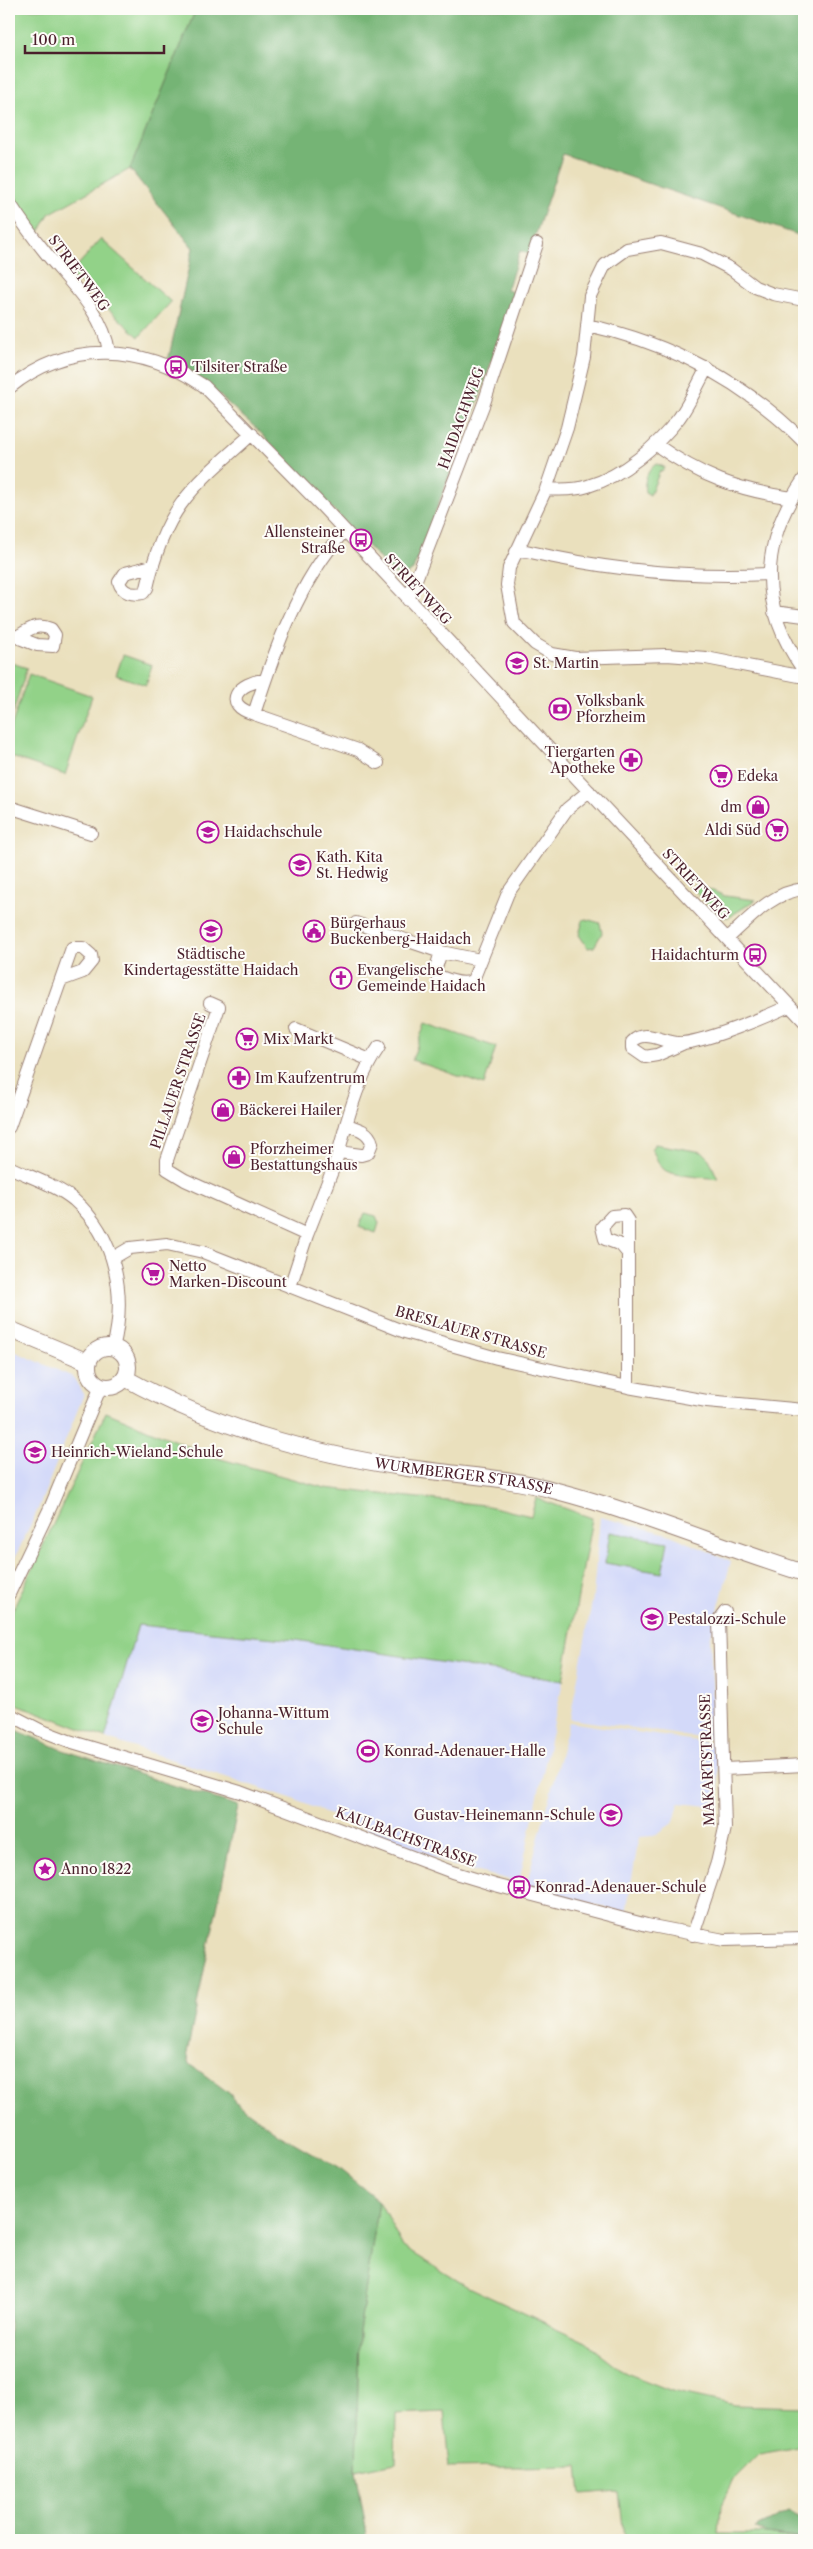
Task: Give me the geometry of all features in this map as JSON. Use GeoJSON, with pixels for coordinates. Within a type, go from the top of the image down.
{"type":"FeatureCollection","features":[{"type":"Feature","properties":{"kind":"main road"},"geometry":{"type":"LineString","coordinates":[[9,1328],[88,1362]]}},
{"type":"Feature","properties":{"kind":"main road"},"geometry":{"type":"LineString","coordinates":[[100,1348],[113,1348],[120,1351],[127,1360],[125,1378],[114,1386],[100,1386],[90,1377],[88,1362],[94,1352],[100,1348]]}},
{"type":"Feature","properties":{"kind":"main road","name":"WURMBERGER STRASSE"},"geometry":{"type":"LineString","coordinates":[[125,1378],[166,1400],[261,1437],[362,1460],[409,1468],[467,1473],[556,1490],[668,1525],[804,1573]]}},
{"type":"Feature","properties":{"kind":"street","name":"STRIETWEG"},"geometry":{"type":"LineString","coordinates":[[9,202],[32,236],[89,307],[107,341],[108,352],[134,355],[181,372],[210,391],[589,791],[804,1022]]}},
{"type":"Feature","properties":{"kind":"street","name":"HAIDACHWEG"},"geometry":{"type":"LineString","coordinates":[[408,600],[484,403],[537,244]]}},
{"type":"Feature","properties":{"kind":"street"},"geometry":{"type":"LineString","coordinates":[[804,300],[773,294],[755,287],[731,269],[702,254],[661,244],[642,245],[627,249],[605,265],[590,296],[588,325],[577,392],[546,489],[510,568],[508,585],[513,619],[521,632],[535,644],[552,654],[575,658],[667,655],[716,659],[799,676],[804,672],[786,644],[774,612],[768,574],[775,538],[792,498],[804,479]]}},
{"type":"Feature","properties":{"kind":"street"},"geometry":{"type":"LineString","coordinates":[[588,325],[661,346],[707,368],[768,409],[804,442]]}},
{"type":"Feature","properties":{"kind":"street"},"geometry":{"type":"LineString","coordinates":[[9,388],[26,375],[46,364],[70,356],[108,352]]}},
{"type":"Feature","properties":{"kind":"street"},"geometry":{"type":"LineString","coordinates":[[546,489],[568,490],[588,486],[619,472],[655,444],[680,417],[707,368]]}},
{"type":"Feature","properties":{"kind":"street"},"geometry":{"type":"LineString","coordinates":[[152,566],[162,537],[176,508],[201,478],[252,434]]}},
{"type":"Feature","properties":{"kind":"street"},"geometry":{"type":"LineString","coordinates":[[655,444],[676,458],[728,484],[756,493],[792,498]]}},
{"type":"Feature","properties":{"kind":"street"},"geometry":{"type":"LineString","coordinates":[[254,714],[265,680],[300,593],[328,549],[344,531]]}},
{"type":"Feature","properties":{"kind":"street"},"geometry":{"type":"LineString","coordinates":[[516,552],[526,552],[615,568],[682,575],[768,574]]}},
{"type":"Feature","properties":{"kind":"street"},"geometry":{"type":"LineString","coordinates":[[774,612],[804,616]]}},
{"type":"Feature","properties":{"kind":"street"},"geometry":{"type":"LineString","coordinates":[[265,680],[255,681],[240,688],[236,694],[236,701],[241,710],[358,750],[378,763]]}},
{"type":"Feature","properties":{"kind":"street"},"geometry":{"type":"LineString","coordinates":[[441,952],[436,974],[461,982],[473,980],[508,893],[568,809],[589,791]]}},
{"type":"Feature","properties":{"kind":"street"},"geometry":{"type":"LineString","coordinates":[[9,806],[91,833]]}},
{"type":"Feature","properties":{"kind":"street"},"geometry":{"type":"LineString","coordinates":[[727,939],[762,907],[778,897],[804,889]]}},
{"type":"Feature","properties":{"kind":"street"},"geometry":{"type":"LineString","coordinates":[[356,923],[441,952],[480,960]]}},
{"type":"Feature","properties":{"kind":"street"},"geometry":{"type":"LineString","coordinates":[[9,1127],[61,980]]}},
{"type":"Feature","properties":{"kind":"street","name":"PILLAUER STRASSE"},"geometry":{"type":"LineString","coordinates":[[210,1003],[219,1007],[167,1160],[167,1169],[185,1180],[307,1235]]}},
{"type":"Feature","properties":{"kind":"street"},"geometry":{"type":"LineString","coordinates":[[684,1043],[750,1023],[789,1006]]}},
{"type":"Feature","properties":{"kind":"street"},"geometry":{"type":"LineString","coordinates":[[296,1028],[370,1060]]}},
{"type":"Feature","properties":{"kind":"street"},"geometry":{"type":"LineString","coordinates":[[290,1287],[307,1235],[339,1152],[353,1100],[370,1060],[379,1047]]}},
{"type":"Feature","properties":{"kind":"street"},"geometry":{"type":"LineString","coordinates":[[339,1152],[361,1155],[368,1153],[372,1143],[366,1133],[346,1125]]}},
{"type":"Feature","properties":{"kind":"street"},"geometry":{"type":"LineString","coordinates":[[9,1167],[52,1187],[73,1200],[97,1227],[112,1258],[119,1288],[118,1314],[113,1348]]}},
{"type":"Feature","properties":{"kind":"street","name":"BRESLAUER STRASSE"},"geometry":{"type":"LineString","coordinates":[[112,1258],[130,1248],[167,1244],[203,1252],[405,1332],[497,1358],[628,1387],[727,1404],[804,1410]]}},
{"type":"Feature","properties":{"kind":"street"},"geometry":{"type":"LineString","coordinates":[[627,1252],[628,1387]]}},
{"type":"Feature","properties":{"kind":"street"},"geometry":{"type":"LineString","coordinates":[[9,1594],[51,1506],[100,1386]]}},
{"type":"Feature","properties":{"kind":"street","name":"MAKARTSTRASSE"},"geometry":{"type":"LineString","coordinates":[[693,1935],[722,1847],[725,1828],[725,1769],[719,1620],[725,1612]]}},
{"type":"Feature","properties":{"kind":"street","name":"KAULBACHSTRASSE"},"geometry":{"type":"LineString","coordinates":[[9,1714],[40,1730],[240,1792],[452,1872],[648,1925],[693,1935],[724,1940],[804,1938]]}},
{"type":"Feature","properties":{"kind":"street"},"geometry":{"type":"LineString","coordinates":[[725,1769],[804,1766]]}},
{"type":"Feature","properties":{"kind":"shaded area","name":"Heinrich-Wieland-Schule"},"geometry":{"type":"Polygon","coordinates":[[[9,1349],[73,1377],[84,1394],[38,1509],[9,1570],[9,1349]]]}},
{"type":"Feature","properties":{"kind":"shaded area","name":"Pestalozzi-Schule"},"geometry":{"type":"Polygon","coordinates":[[[600,1517],[668,1534],[731,1561],[710,1640],[715,1740],[570,1719],[593,1597],[600,1517]]]}},
{"type":"Feature","properties":{"kind":"shaded area"},"geometry":{"type":"Polygon","coordinates":[[[137,1625],[296,1640],[563,1681],[519,1882],[454,1866],[291,1798],[105,1738],[137,1625]]]}},
{"type":"Feature","properties":{"kind":"shaded area","name":"Gustav-Heinemann-Schule"},"geometry":{"type":"Polygon","coordinates":[[[569,1722],[716,1744],[720,1807],[679,1803],[674,1822],[654,1836],[639,1837],[626,1913],[526,1886],[569,1722]]]}},
{"type":"Feature","properties":{"kind":"green space"},"geometry":{"type":"Polygon","coordinates":[[[9,9],[196,9],[130,169],[49,214],[36,238],[9,201],[9,9]]]}},
{"type":"Feature","properties":{"kind":"green space"},"geometry":{"type":"Polygon","coordinates":[[[196,9],[804,9],[804,237],[563,154],[529,254],[520,251],[507,290],[515,293],[478,401],[413,570],[404,576],[393,573],[258,430],[211,388],[168,361],[193,248],[130,169],[196,9]]]}},
{"type":"Feature","properties":{"kind":"green space"},"geometry":{"type":"Polygon","coordinates":[[[101,239],[171,302],[139,337],[70,274],[101,239]]]}},
{"type":"Feature","properties":{"kind":"green space"},"geometry":{"type":"Polygon","coordinates":[[[657,464],[664,467],[662,472],[660,471],[650,495],[645,492],[646,480],[651,468],[657,464]]]}},
{"type":"Feature","properties":{"kind":"green space"},"geometry":{"type":"Polygon","coordinates":[[[123,655],[152,665],[146,685],[116,675],[123,655]]]}},
{"type":"Feature","properties":{"kind":"green space"},"geometry":{"type":"Polygon","coordinates":[[[9,662],[27,668],[9,725],[9,662]]]}},
{"type":"Feature","properties":{"kind":"green space"},"geometry":{"type":"Polygon","coordinates":[[[29,674],[92,696],[65,775],[9,756],[9,733],[29,674]]]}},
{"type":"Feature","properties":{"kind":"green space"},"geometry":{"type":"Polygon","coordinates":[[[696,884],[725,896],[756,900],[729,917],[720,917],[694,890],[696,884]]]}},
{"type":"Feature","properties":{"kind":"green space"},"geometry":{"type":"Polygon","coordinates":[[[586,919],[600,923],[602,933],[594,947],[588,948],[579,935],[583,920],[586,919]]]}},
{"type":"Feature","properties":{"kind":"green space"},"geometry":{"type":"Polygon","coordinates":[[[425,1023],[496,1047],[484,1085],[412,1060],[425,1023]]]}},
{"type":"Feature","properties":{"kind":"green space"},"geometry":{"type":"Polygon","coordinates":[[[655,1144],[702,1152],[709,1159],[718,1179],[666,1171],[651,1149],[655,1144]]]}},
{"type":"Feature","properties":{"kind":"green space"},"geometry":{"type":"Polygon","coordinates":[[[365,1213],[376,1216],[379,1223],[376,1233],[359,1227],[365,1213]]]}},
{"type":"Feature","properties":{"kind":"green space"},"geometry":{"type":"Polygon","coordinates":[[[106,1412],[214,1457],[325,1488],[484,1505],[531,1516],[536,1498],[592,1518],[563,1681],[296,1640],[138,1625],[105,1738],[9,1701],[9,1618],[106,1412]]]}},
{"type":"Feature","properties":{"kind":"green space"},"geometry":{"type":"Polygon","coordinates":[[[610,1532],[668,1542],[662,1573],[605,1563],[610,1532]]]}},
{"type":"Feature","properties":{"kind":"green space"},"geometry":{"type":"Polygon","coordinates":[[[9,1727],[63,1750],[238,1806],[187,2053],[190,2064],[229,2093],[240,2106],[279,2134],[338,2168],[379,2201],[359,2332],[356,2471],[368,2540],[9,2540],[9,1727]]]}},
{"type":"Feature","properties":{"kind":"green space"},"geometry":{"type":"Polygon","coordinates":[[[379,2201],[403,2247],[468,2287],[586,2342],[626,2373],[672,2391],[735,2405],[804,2407],[804,2446],[759,2454],[733,2480],[721,2505],[719,2534],[766,2534],[804,2540],[605,2540],[624,2538],[619,2491],[581,2494],[578,2466],[449,2468],[444,2412],[396,2414],[395,2463],[356,2471],[359,2332],[379,2201]]]}},
{"type":"Feature","properties":{"kind":"green space"},"geometry":{"type":"Polygon","coordinates":[[[788,2512],[804,2520],[804,2539],[766,2534],[755,2528],[788,2512]]]}},
{"type":"Feature","properties":{"kind":"place","name":"Tilsiter Straße"},"geometry":{"type":"Point","coordinates":[176,367]}},
{"type":"Feature","properties":{"kind":"place","name":"Allensteiner Straße"},"geometry":{"type":"Point","coordinates":[361,540]}},
{"type":"Feature","properties":{"kind":"place","name":"St. Martin"},"geometry":{"type":"Point","coordinates":[517,663]}},
{"type":"Feature","properties":{"kind":"place","name":"Volksbank Pforzheim"},"geometry":{"type":"Point","coordinates":[560,709]}},
{"type":"Feature","properties":{"kind":"place","name":"Tiergarten Apotheke"},"geometry":{"type":"Point","coordinates":[631,760]}},
{"type":"Feature","properties":{"kind":"place","name":"Edeka"},"geometry":{"type":"Point","coordinates":[721,776]}},
{"type":"Feature","properties":{"kind":"place","name":"dm"},"geometry":{"type":"Point","coordinates":[758,807]}},
{"type":"Feature","properties":{"kind":"place","name":"Aldi Süd"},"geometry":{"type":"Point","coordinates":[777,830]}},
{"type":"Feature","properties":{"kind":"place","name":"Haidachschule"},"geometry":{"type":"Point","coordinates":[208,832]}},
{"type":"Feature","properties":{"kind":"place","name":"Kath. Kita St. Hedwig"},"geometry":{"type":"Point","coordinates":[300,865]}},
{"type":"Feature","properties":{"kind":"place","name":"Städtische Kindertagesstätte Haidach"},"geometry":{"type":"Point","coordinates":[211,931]}},
{"type":"Feature","properties":{"kind":"place","name":"Bürgerhaus Buckenberg-Haidach"},"geometry":{"type":"Point","coordinates":[314,931]}},
{"type":"Feature","properties":{"kind":"place","name":"Haidachturm"},"geometry":{"type":"Point","coordinates":[755,955]}},
{"type":"Feature","properties":{"kind":"place","name":"Evangelische Gemeinde Haidach"},"geometry":{"type":"Point","coordinates":[341,978]}},
{"type":"Feature","properties":{"kind":"place","name":"Mix Markt"},"geometry":{"type":"Point","coordinates":[247,1039]}},
{"type":"Feature","properties":{"kind":"place","name":"Im Kaufzentrum"},"geometry":{"type":"Point","coordinates":[239,1078]}},
{"type":"Feature","properties":{"kind":"place","name":"Bäckerei Hailer"},"geometry":{"type":"Point","coordinates":[223,1110]}},
{"type":"Feature","properties":{"kind":"place","name":"Pforzheimer Bestattungshaus"},"geometry":{"type":"Point","coordinates":[234,1157]}},
{"type":"Feature","properties":{"kind":"place","name":"Netto Marken-Discount"},"geometry":{"type":"Point","coordinates":[153,1274]}},
{"type":"Feature","properties":{"kind":"place","name":"Heinrich-Wieland-Schule"},"geometry":{"type":"Point","coordinates":[35,1452]}},
{"type":"Feature","properties":{"kind":"place","name":"Pestalozzi-Schule"},"geometry":{"type":"Point","coordinates":[652,1619]}},
{"type":"Feature","properties":{"kind":"place","name":"Johanna-Wittum Schule"},"geometry":{"type":"Point","coordinates":[202,1721]}},
{"type":"Feature","properties":{"kind":"place","name":"Konrad-Adenauer-Halle"},"geometry":{"type":"Point","coordinates":[368,1751]}},
{"type":"Feature","properties":{"kind":"place","name":"Gustav-Heinemann-Schule"},"geometry":{"type":"Point","coordinates":[611,1815]}},
{"type":"Feature","properties":{"kind":"place","name":"Anno 1822"},"geometry":{"type":"Point","coordinates":[45,1869]}},
{"type":"Feature","properties":{"kind":"place","name":"Konrad-Adenauer-Schule"},"geometry":{"type":"Point","coordinates":[519,1887]}}]}
